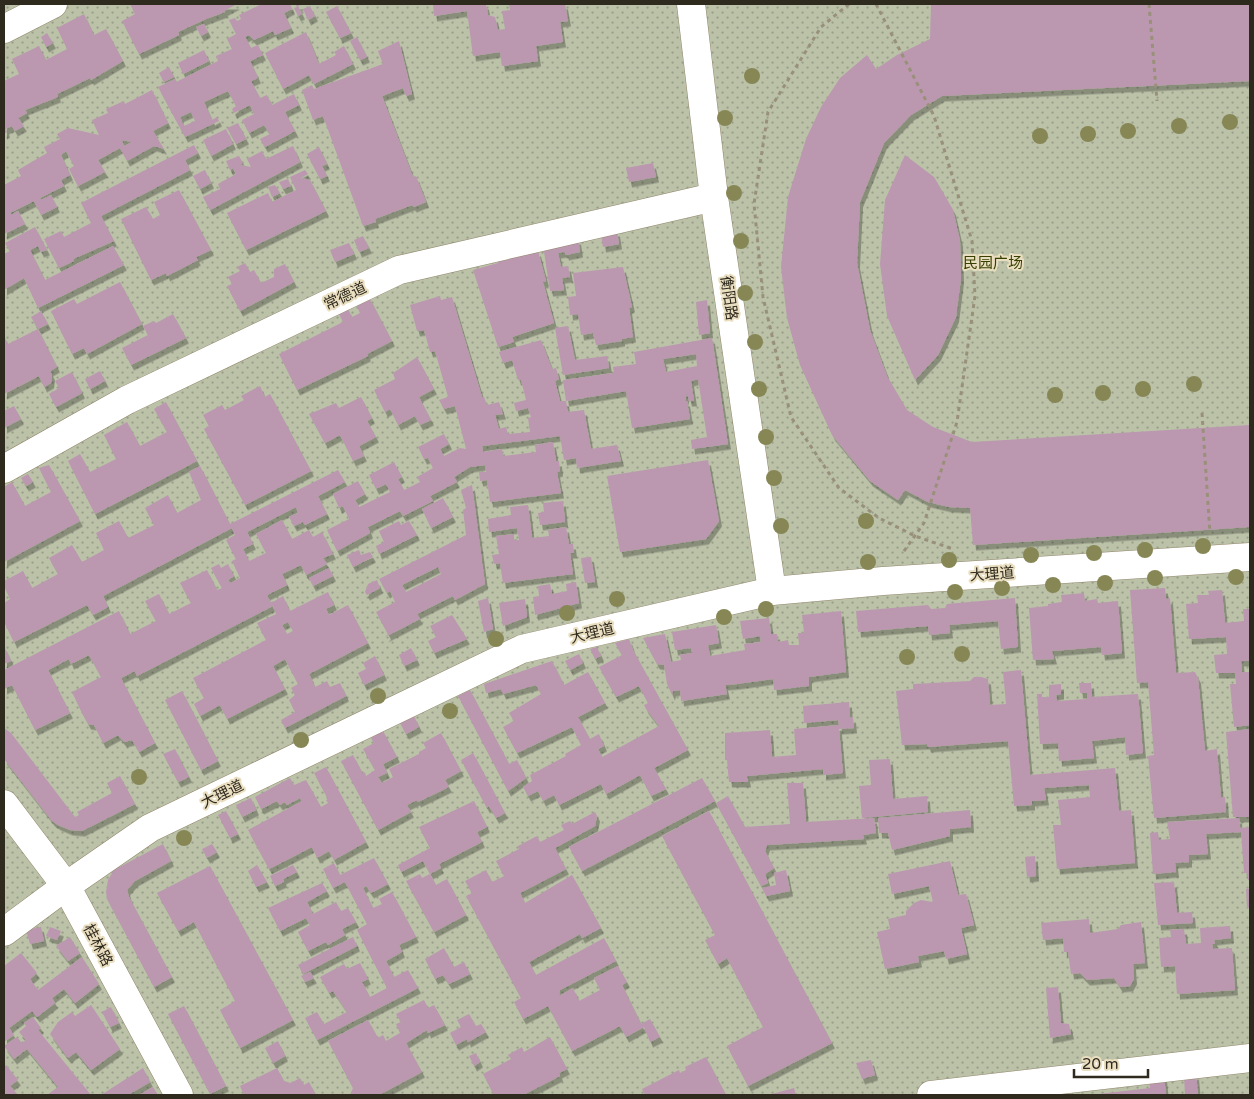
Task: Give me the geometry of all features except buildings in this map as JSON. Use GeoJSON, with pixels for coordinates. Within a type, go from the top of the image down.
{"type":"FeatureCollection","features":[{"type":"Feature","properties":{"kind":"street"},"geometry":{"type":"LineString","coordinates":[[4,29],[53,4]]}},
{"type":"Feature","properties":{"kind":"street","name":"衡阳路"},"geometry":{"type":"LineString","coordinates":[[691,4],[714,197],[772,591]]}},
{"type":"Feature","properties":{"kind":"street","name":"常德道"},"geometry":{"type":"LineString","coordinates":[[4,468],[127,400],[399,270],[714,197]]}},
{"type":"Feature","properties":{"kind":"street","name":"大理道"},"geometry":{"type":"LineString","coordinates":[[4,932],[150,828],[522,649],[772,591],[883,581],[1212,561],[1250,557]]}},
{"type":"Feature","properties":{"kind":"street","name":"桂林路"},"geometry":{"type":"LineString","coordinates":[[4,804],[66,886],[179,1095]]}},
{"type":"Feature","properties":{"kind":"street"},"geometry":{"type":"LineString","coordinates":[[931,1095],[1250,1058]]}},
{"type":"Feature","properties":{"kind":"path"},"geometry":{"type":"LineString","coordinates":[[849,4],[821,27],[768,112],[754,204],[763,296],[791,417],[839,488],[879,518],[916,536],[955,550]]}},
{"type":"Feature","properties":{"kind":"path"},"geometry":{"type":"LineString","coordinates":[[876,4],[934,116],[972,241],[975,296],[957,422],[924,524],[883,581]]}},
{"type":"Feature","properties":{"kind":"path"},"geometry":{"type":"LineString","coordinates":[[1149,4],[1157,101]]}},
{"type":"Feature","properties":{"kind":"path"},"geometry":{"type":"LineString","coordinates":[[974,266],[995,265]]}},
{"type":"Feature","properties":{"kind":"path"},"geometry":{"type":"LineString","coordinates":[[1202,413],[1212,561]]}},
{"type":"Feature","properties":{"kind":"green space","name":"民园广场"},"geometry":{"type":"Polygon","coordinates":[[[4,4],[1250,4],[1250,1095],[4,1095],[4,4]]]}}]}
